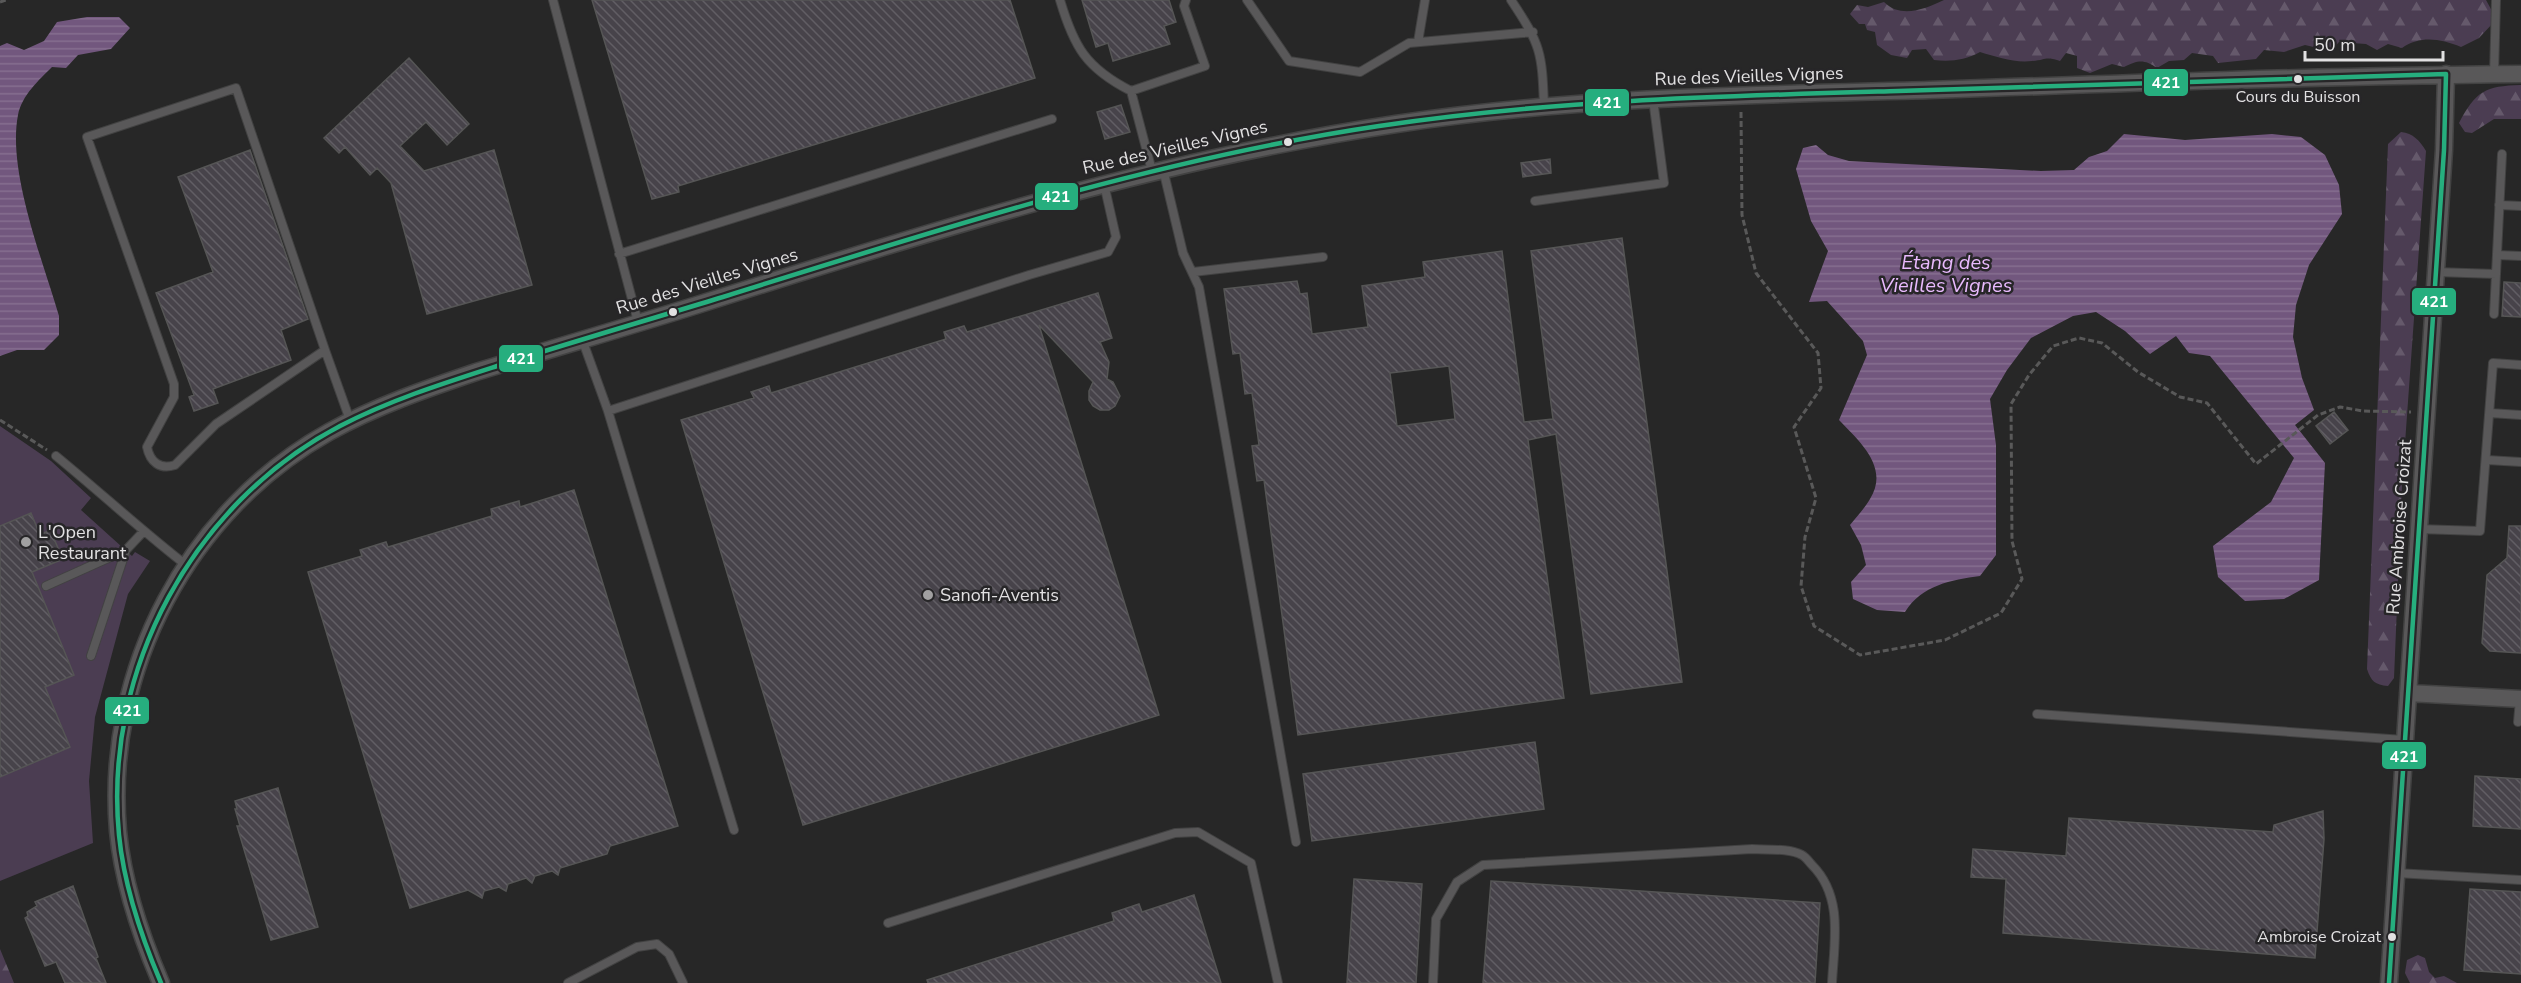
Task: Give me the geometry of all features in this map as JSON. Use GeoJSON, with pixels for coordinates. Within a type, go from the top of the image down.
{"type":"FeatureCollection","features":[{"type":"Feature","properties":{"kind":"street","name":"Rue des Vieilles Vignes"},"geometry":{"type":"LineString","coordinates":[[161,983],[141,934],[126,877],[118,832],[118,774],[123,724],[135,673],[161,608],[186,565],[208,534],[260,480],[302,448],[351,420],[438,385],[1012,208],[1157,169],[1259,147],[1378,126],[1544,106],[1653,98],[2446,74],[2521,74]]}},
{"type":"Feature","properties":{"kind":"street","name":"Rue Ambroise Croizat"},"geometry":{"type":"LineString","coordinates":[[2389,983],[2436,272],[2446,74]]}},
{"type":"Feature","properties":{"kind":"street"},"geometry":{"type":"LineString","coordinates":[[2408,693],[2520,699]]}},
{"type":"Feature","properties":{"kind":"lane"},"geometry":{"type":"LineString","coordinates":[[553,0],[638,322]]}},
{"type":"Feature","properties":{"kind":"lane"},"geometry":{"type":"LineString","coordinates":[[1060,0],[1070,32],[1092,66],[1108,79],[1131,91],[1183,253],[1199,287],[1296,842]]}},
{"type":"Feature","properties":{"kind":"lane"},"geometry":{"type":"LineString","coordinates":[[1131,91],[1205,66],[1184,6],[1186,0]]}},
{"type":"Feature","properties":{"kind":"lane"},"geometry":{"type":"LineString","coordinates":[[1247,0],[1285,57],[1294,63],[1360,72],[1368,70],[1400,47],[1418,42],[1533,33]]}},
{"type":"Feature","properties":{"kind":"lane"},"geometry":{"type":"LineString","coordinates":[[1418,42],[1425,0]]}},
{"type":"Feature","properties":{"kind":"lane"},"geometry":{"type":"LineString","coordinates":[[1511,0],[1533,33],[1541,54],[1544,106]]}},
{"type":"Feature","properties":{"kind":"lane"},"geometry":{"type":"LineString","coordinates":[[2494,75],[2496,0]]}},
{"type":"Feature","properties":{"kind":"lane"},"geometry":{"type":"LineString","coordinates":[[324,350],[216,424],[175,465],[160,466],[150,458],[147,447],[174,397],[174,384],[87,137],[236,88],[324,350],[351,420]]}},
{"type":"Feature","properties":{"kind":"lane"},"geometry":{"type":"LineString","coordinates":[[1535,201],[1664,183],[1653,98]]}},
{"type":"Feature","properties":{"kind":"lane"},"geometry":{"type":"LineString","coordinates":[[619,254],[1052,119]]}},
{"type":"Feature","properties":{"kind":"lane"},"geometry":{"type":"LineString","coordinates":[[2494,314],[2502,154]]}},
{"type":"Feature","properties":{"kind":"lane"},"geometry":{"type":"LineString","coordinates":[[608,411],[1029,275],[1108,252],[1113,247],[1116,237],[1104,183]]}},
{"type":"Feature","properties":{"kind":"lane"},"geometry":{"type":"LineString","coordinates":[[2499,205],[2521,207]]}},
{"type":"Feature","properties":{"kind":"lane"},"geometry":{"type":"LineString","coordinates":[[2497,255],[2521,256]]}},
{"type":"Feature","properties":{"kind":"lane"},"geometry":{"type":"LineString","coordinates":[[1192,272],[1323,257]]}},
{"type":"Feature","properties":{"kind":"lane"},"geometry":{"type":"LineString","coordinates":[[2436,272],[2496,274]]}},
{"type":"Feature","properties":{"kind":"lane"},"geometry":{"type":"LineString","coordinates":[[582,339],[608,411],[734,830]]}},
{"type":"Feature","properties":{"kind":"lane"},"geometry":{"type":"LineString","coordinates":[[2418,529],[2480,531],[2493,363],[2521,365]]}},
{"type":"Feature","properties":{"kind":"lane"},"geometry":{"type":"LineString","coordinates":[[2490,413],[2521,414]]}},
{"type":"Feature","properties":{"kind":"lane"},"geometry":{"type":"LineString","coordinates":[[56,456],[99,491],[143,532],[186,565]]}},
{"type":"Feature","properties":{"kind":"lane"},"geometry":{"type":"LineString","coordinates":[[2487,460],[2521,462]]}},
{"type":"Feature","properties":{"kind":"lane"},"geometry":{"type":"LineString","coordinates":[[46,586],[126,550],[143,532]]}},
{"type":"Feature","properties":{"kind":"lane"},"geometry":{"type":"LineString","coordinates":[[92,657],[126,550]]}},
{"type":"Feature","properties":{"kind":"lane"},"geometry":{"type":"LineString","coordinates":[[2518,722],[2520,699]]}},
{"type":"Feature","properties":{"kind":"lane"},"geometry":{"type":"LineString","coordinates":[[2037,714],[2404,740]]}},
{"type":"Feature","properties":{"kind":"lane"},"geometry":{"type":"LineString","coordinates":[[888,923],[1175,834],[1198,832],[1251,863],[1278,983]]}},
{"type":"Feature","properties":{"kind":"lane"},"geometry":{"type":"LineString","coordinates":[[1433,983],[1436,919],[1457,882],[1483,864],[1752,849],[1778,850],[1803,855],[1820,873],[1830,892],[1836,913],[1832,983]]}},
{"type":"Feature","properties":{"kind":"lane"},"geometry":{"type":"LineString","coordinates":[[2395,873],[2521,880]]}},
{"type":"Feature","properties":{"kind":"lane"},"geometry":{"type":"LineString","coordinates":[[568,983],[637,947],[657,944],[669,954],[683,983]]}},
{"type":"Feature","properties":{"kind":"path"},"geometry":{"type":"LineString","coordinates":[[0,2],[6,0]]}},
{"type":"Feature","properties":{"kind":"path"},"geometry":{"type":"LineString","coordinates":[[1741,95],[1742,215],[1756,273],[1818,353],[1821,388],[1794,427],[1816,498],[1805,537],[1801,586],[1814,626],[1860,655],[1945,640],[2001,613],[2022,579],[2012,541],[2011,404],[2029,375],[2053,346],[2079,338],[2102,343],[2138,372],[2180,398],[2207,403],[2256,464],[2318,415],[2340,406],[2363,411],[2426,413]]}},
{"type":"Feature","properties":{"kind":"path"},"geometry":{"type":"LineString","coordinates":[[0,420],[56,456]]}},
{"type":"Feature","properties":{"kind":"green space"},"geometry":{"type":"Polygon","coordinates":[[[1944,0],[2486,0],[2492,11],[2493,23],[2479,38],[2461,47],[2439,40],[2424,40],[2402,48],[2388,44],[2377,50],[2366,44],[2339,42],[2331,51],[2305,45],[2284,52],[2264,50],[2256,59],[2218,63],[2213,56],[2192,53],[2184,60],[2169,61],[2157,68],[2141,62],[2124,67],[2112,64],[2090,73],[2077,68],[2077,56],[2066,53],[2060,61],[2048,59],[2019,61],[1980,52],[1958,60],[1934,60],[1926,49],[1912,50],[1907,58],[1891,55],[1877,45],[1875,32],[1867,30],[1865,24],[1859,24],[1850,14],[1857,5],[1868,7],[1884,2],[1898,10],[1913,11],[1944,0]]]}},
{"type":"Feature","properties":{"kind":"green space"},"geometry":{"type":"Polygon","coordinates":[[[2521,85],[2521,119],[2494,119],[2472,133],[2465,132],[2459,123],[2477,97],[2490,89],[2521,85]]]}},
{"type":"Feature","properties":{"kind":"green space"},"geometry":{"type":"Polygon","coordinates":[[[2401,132],[2416,138],[2426,151],[2402,485],[2394,678],[2388,686],[2374,682],[2367,669],[2388,144],[2401,132]]]}},
{"type":"Feature","properties":{"kind":"green space"},"geometry":{"type":"Polygon","coordinates":[[[0,426],[51,461],[91,498],[81,510],[132,556],[135,552],[150,561],[128,594],[95,717],[89,781],[93,843],[0,881],[0,426]]]}},
{"type":"Feature","properties":{"kind":"green space"},"geometry":{"type":"Polygon","coordinates":[[[0,949],[14,983],[0,983],[0,949]]]}},
{"type":"Feature","properties":{"kind":"green space"},"geometry":{"type":"Polygon","coordinates":[[[2418,955],[2425,958],[2429,972],[2435,978],[2444,976],[2457,983],[2410,983],[2405,973],[2407,960],[2418,955]]]}},
{"type":"Feature","properties":{"kind":"water"},"geometry":{"type":"Polygon","coordinates":[[[87,17],[119,17],[130,28],[111,49],[78,55],[66,68],[52,67],[23,101],[18,115],[16,137],[22,189],[59,316],[59,335],[44,350],[17,350],[0,356],[0,46],[7,43],[24,50],[44,41],[57,22],[87,17]]]}},
{"type":"Feature","properties":{"kind":"water","name":"Étang des Vieilles Vignes"},"geometry":{"type":"Polygon","coordinates":[[[2124,134],[2185,140],[2272,134],[2301,137],[2325,155],[2339,185],[2342,214],[2309,265],[2296,305],[2293,337],[2302,378],[2314,410],[2295,425],[2325,463],[2319,580],[2284,599],[2245,601],[2218,577],[2213,546],[2271,502],[2294,458],[2210,356],[2189,353],[2176,336],[2150,354],[2125,331],[2096,312],[2073,316],[2031,338],[2007,370],[1990,399],[1996,445],[1996,555],[1980,576],[1938,585],[1920,596],[1905,612],[1877,610],[1853,599],[1851,582],[1866,565],[1861,545],[1850,525],[1870,499],[1875,487],[1876,476],[1870,455],[1839,420],[1867,355],[1863,341],[1827,301],[1809,302],[1828,251],[1811,221],[1796,169],[1803,148],[1816,145],[1828,155],[1849,161],[2041,171],[2074,170],[2089,157],[2107,151],[2124,134]]]}},
{"type":"Feature","properties":{"kind":"building"},"geometry":{"type":"Polygon","coordinates":[[[592,0],[1010,0],[1035,78],[678,186],[679,192],[652,199],[592,0]]]}},
{"type":"Feature","properties":{"kind":"building"},"geometry":{"type":"Polygon","coordinates":[[[1082,0],[1169,0],[1176,22],[1164,26],[1170,44],[1113,61],[1108,43],[1096,47],[1082,0]]]}},
{"type":"Feature","properties":{"kind":"building"},"geometry":{"type":"Polygon","coordinates":[[[409,58],[469,124],[447,145],[426,122],[400,146],[424,171],[494,150],[532,285],[427,314],[391,183],[377,168],[370,175],[345,147],[339,153],[324,138],[409,58]]]}},
{"type":"Feature","properties":{"kind":"building"},"geometry":{"type":"Polygon","coordinates":[[[1121,105],[1130,132],[1105,139],[1097,112],[1121,105]]]}},
{"type":"Feature","properties":{"kind":"building"},"geometry":{"type":"Polygon","coordinates":[[[250,150],[308,319],[281,330],[291,360],[213,389],[218,403],[194,411],[189,397],[194,395],[156,293],[213,272],[178,177],[250,150]]]}},
{"type":"Feature","properties":{"kind":"building"},"geometry":{"type":"Polygon","coordinates":[[[1550,159],[1551,173],[1523,177],[1521,163],[1550,159]]]}},
{"type":"Feature","properties":{"kind":"building"},"geometry":{"type":"Polygon","coordinates":[[[1622,238],[1682,682],[1591,694],[1556,434],[1528,440],[1564,698],[1298,735],[1264,480],[1257,481],[1252,446],[1259,445],[1252,393],[1245,394],[1240,353],[1233,354],[1224,289],[1297,281],[1300,294],[1307,293],[1312,334],[1368,327],[1362,286],[1425,277],[1423,262],[1502,251],[1524,422],[1553,419],[1531,251],[1622,238]],[[1449,366],[1390,373],[1397,426],[1455,419],[1449,366]]]}},
{"type":"Feature","properties":{"kind":"building"},"geometry":{"type":"Polygon","coordinates":[[[2504,282],[2521,283],[2521,317],[2502,316],[2504,282]]]}},
{"type":"Feature","properties":{"kind":"building","name":"Sanofi-Aventis"},"geometry":{"type":"Polygon","coordinates":[[[1098,293],[1112,338],[1100,342],[1109,362],[1107,379],[1113,382],[1120,396],[1115,406],[1109,410],[1100,410],[1093,406],[1089,400],[1089,391],[1093,382],[1039,325],[1159,715],[803,825],[681,420],[754,398],[751,392],[769,386],[771,393],[946,339],[944,332],[964,326],[967,332],[1098,293]]]}},
{"type":"Feature","properties":{"kind":"building"},"geometry":{"type":"Polygon","coordinates":[[[2334,412],[2348,430],[2330,444],[2316,426],[2334,412]]]}},
{"type":"Feature","properties":{"kind":"building"},"geometry":{"type":"Polygon","coordinates":[[[574,490],[678,826],[610,846],[607,854],[560,868],[558,875],[552,871],[535,876],[532,883],[526,878],[508,884],[506,891],[499,887],[484,891],[482,898],[468,890],[410,908],[308,572],[362,556],[360,550],[386,542],[388,547],[492,516],[491,509],[519,501],[520,507],[574,490]]]}},
{"type":"Feature","properties":{"kind":"building"},"geometry":{"type":"Polygon","coordinates":[[[31,513],[40,535],[50,530],[63,559],[32,572],[74,675],[45,687],[70,747],[0,777],[0,526],[31,513]]]}},
{"type":"Feature","properties":{"kind":"building"},"geometry":{"type":"Polygon","coordinates":[[[2509,526],[2521,526],[2521,653],[2490,651],[2482,643],[2487,575],[2507,558],[2509,526]]]}},
{"type":"Feature","properties":{"kind":"building"},"geometry":{"type":"Polygon","coordinates":[[[1535,742],[1544,809],[1312,841],[1303,774],[1535,742]]]}},
{"type":"Feature","properties":{"kind":"building"},"geometry":{"type":"Polygon","coordinates":[[[2475,776],[2521,779],[2521,829],[2473,826],[2475,776]]]}},
{"type":"Feature","properties":{"kind":"building"},"geometry":{"type":"Polygon","coordinates":[[[278,788],[318,927],[271,940],[237,826],[240,826],[235,801],[278,788]]]}},
{"type":"Feature","properties":{"kind":"building"},"geometry":{"type":"Polygon","coordinates":[[[2323,811],[2324,839],[2315,958],[2003,933],[2006,879],[1971,877],[1973,849],[2066,856],[2069,818],[2273,832],[2274,825],[2323,811]]]}},
{"type":"Feature","properties":{"kind":"building"},"geometry":{"type":"Polygon","coordinates":[[[1354,879],[1422,884],[1416,983],[1347,983],[1354,879]]]}},
{"type":"Feature","properties":{"kind":"building"},"geometry":{"type":"Polygon","coordinates":[[[1491,881],[1820,903],[1815,983],[1483,983],[1491,881]]]}},
{"type":"Feature","properties":{"kind":"building"},"geometry":{"type":"Polygon","coordinates":[[[73,886],[106,983],[65,983],[56,962],[45,966],[25,918],[28,916],[27,912],[37,906],[35,902],[73,886]]]}},
{"type":"Feature","properties":{"kind":"building"},"geometry":{"type":"Polygon","coordinates":[[[2470,889],[2521,892],[2521,974],[2464,970],[2470,889]]]}},
{"type":"Feature","properties":{"kind":"building"},"geometry":{"type":"Polygon","coordinates":[[[1194,895],[1221,983],[928,983],[927,980],[1114,921],[1112,913],[1139,904],[1142,912],[1194,895]]]}},
{"type":"Feature","properties":{"kind":"transit line","name":"421"},"geometry":{"type":"LineString","coordinates":[[161,983],[134,911],[119,835],[118,773],[126,712],[143,653],[168,598],[201,546],[241,499],[288,459],[340,426],[398,400],[551,349],[1042,200],[1209,158],[1294,140],[1379,126],[1508,110],[1702,97],[2446,74]]}},
{"type":"Feature","properties":{"kind":"transit line","name":"421"},"geometry":{"type":"LineString","coordinates":[[2389,983],[2444,150],[2446,74]]}},
{"type":"Feature","properties":{"kind":"place","name":"Cours du Buisson"},"geometry":{"type":"Point","coordinates":[2298,79]}},
{"type":"Feature","properties":{"kind":"place","name":"L'Open Restaurant"},"geometry":{"type":"Point","coordinates":[26,542]}},
{"type":"Feature","properties":{"kind":"place","name":"Sanofi-Aventis"},"geometry":{"type":"Point","coordinates":[928,595]}},
{"type":"Feature","properties":{"kind":"place","name":"Ambroise Croizat"},"geometry":{"type":"Point","coordinates":[2392,937]}}]}
